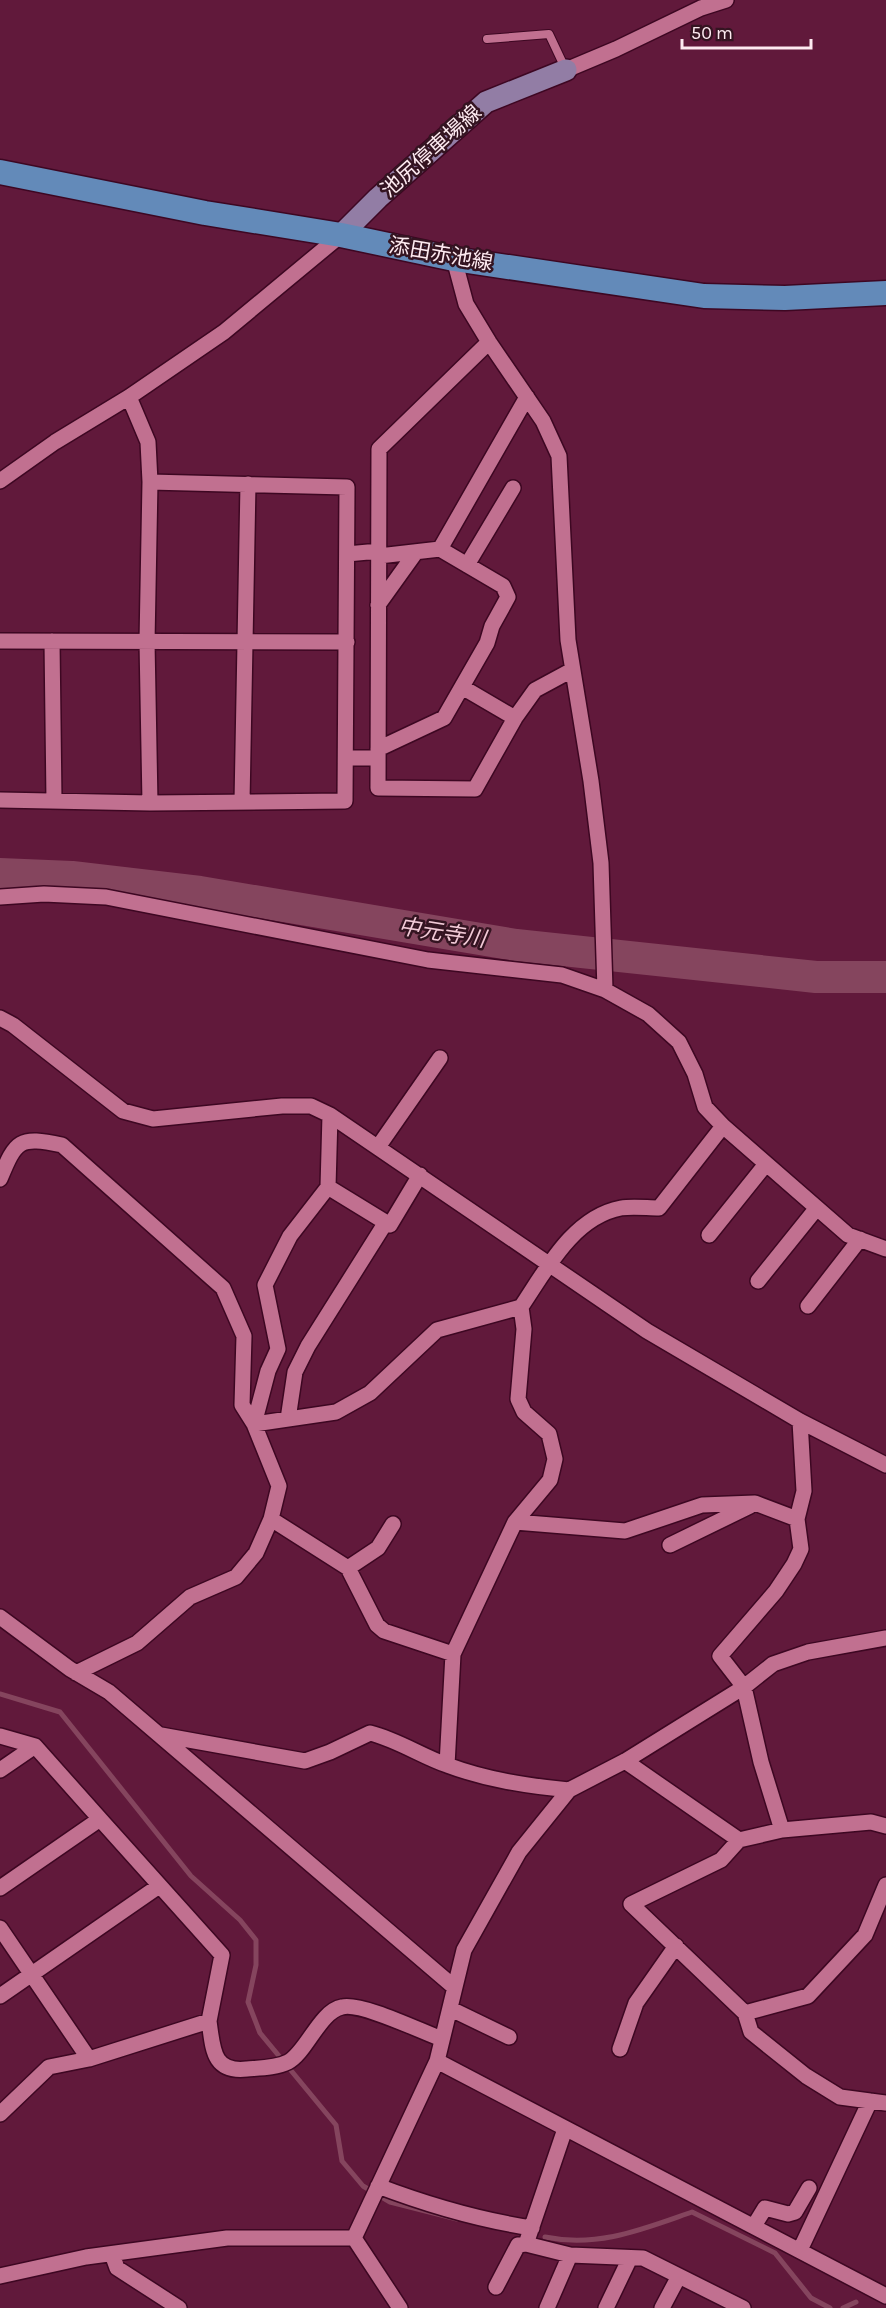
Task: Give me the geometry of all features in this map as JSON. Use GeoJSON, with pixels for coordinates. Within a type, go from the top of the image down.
{"type":"FeatureCollection","features":[{"type":"Feature","properties":{"kind":"main road","name":"池尻停車場線"},"geometry":{"type":"LineString","coordinates":[[341,235],[378,198],[486,102],[566,70]]}},
{"type":"Feature","properties":{"kind":"main road","name":"添田赤池線"},"geometry":{"type":"LineString","coordinates":[[0,172],[205,213],[341,235],[454,259],[704,296],[785,298],[886,293]]}},
{"type":"Feature","properties":{"kind":"street"},"geometry":{"type":"LineString","coordinates":[[566,70],[701,8],[726,0]]}},
{"type":"Feature","properties":{"kind":"street"},"geometry":{"type":"LineString","coordinates":[[0,481],[55,442],[129,397],[224,332],[341,235]]}},
{"type":"Feature","properties":{"kind":"street"},"geometry":{"type":"LineString","coordinates":[[454,259],[466,304],[543,421],[559,456],[568,640],[602,863],[605,990]]}},
{"type":"Feature","properties":{"kind":"street"},"geometry":{"type":"LineString","coordinates":[[489,342],[379,449],[378,788],[475,789],[515,718],[535,690],[572,670]]}},
{"type":"Feature","properties":{"kind":"street"},"geometry":{"type":"LineString","coordinates":[[129,397],[148,441],[150,482],[147,642],[150,803]]}},
{"type":"Feature","properties":{"kind":"street"},"geometry":{"type":"LineString","coordinates":[[441,549],[527,397]]}},
{"type":"Feature","properties":{"kind":"street"},"geometry":{"type":"LineString","coordinates":[[0,800],[150,803],[345,801],[347,487],[150,482]]}},
{"type":"Feature","properties":{"kind":"street"},"geometry":{"type":"LineString","coordinates":[[242,802],[248,484]]}},
{"type":"Feature","properties":{"kind":"street"},"geometry":{"type":"LineString","coordinates":[[466,565],[513,488]]}},
{"type":"Feature","properties":{"kind":"street"},"geometry":{"type":"LineString","coordinates":[[346,758],[378,754],[444,718],[487,642],[492,626],[508,597],[503,586],[441,549],[347,554]]}},
{"type":"Feature","properties":{"kind":"street"},"geometry":{"type":"LineString","coordinates":[[378,605],[416,552]]}},
{"type":"Feature","properties":{"kind":"street"},"geometry":{"type":"LineString","coordinates":[[52,641],[54,801]]}},
{"type":"Feature","properties":{"kind":"street"},"geometry":{"type":"LineString","coordinates":[[0,642],[347,642]]}},
{"type":"Feature","properties":{"kind":"street"},"geometry":{"type":"LineString","coordinates":[[462,687],[515,718]]}},
{"type":"Feature","properties":{"kind":"street"},"geometry":{"type":"LineString","coordinates":[[0,897],[44,894],[106,897],[429,960],[562,975],[605,990],[648,1014],[679,1042],[696,1074],[705,1107],[723,1126],[848,1235],[886,1249]]}},
{"type":"Feature","properties":{"kind":"street"},"geometry":{"type":"LineString","coordinates":[[0,1018],[13,1025],[123,1111],[153,1119],[282,1106],[311,1106],[330,1115],[551,1264],[647,1332],[800,1421],[886,1466]]}},
{"type":"Feature","properties":{"kind":"street"},"geometry":{"type":"LineString","coordinates":[[378,1147],[440,1058]]}},
{"type":"Feature","properties":{"kind":"street"},"geometry":{"type":"LineString","coordinates":[[254,1424],[268,1371],[278,1349],[265,1285],[290,1236],[328,1187],[330,1115]]}},
{"type":"Feature","properties":{"kind":"street"},"geometry":{"type":"LineString","coordinates":[[254,1424],[336,1412],[370,1393],[437,1329],[521,1307],[574,1233],[601,1215],[622,1208],[658,1208],[723,1126]]}},
{"type":"Feature","properties":{"kind":"street"},"geometry":{"type":"LineString","coordinates":[[0,1179],[12,1150],[23,1143],[37,1140],[62,1145],[223,1288],[244,1336],[242,1405],[254,1424],[279,1486],[271,1519],[256,1553],[236,1576],[190,1597],[136,1643],[76,1673]]}},
{"type":"Feature","properties":{"kind":"street"},"geometry":{"type":"LineString","coordinates":[[709,1235],[766,1164]]}},
{"type":"Feature","properties":{"kind":"street"},"geometry":{"type":"LineString","coordinates":[[328,1187],[390,1225],[420,1175]]}},
{"type":"Feature","properties":{"kind":"street"},"geometry":{"type":"LineString","coordinates":[[758,1281],[816,1209]]}},
{"type":"Feature","properties":{"kind":"street"},"geometry":{"type":"LineString","coordinates":[[288,1419],[295,1372],[308,1346],[386,1222]]}},
{"type":"Feature","properties":{"kind":"street"},"geometry":{"type":"LineString","coordinates":[[808,1306],[860,1239]]}},
{"type":"Feature","properties":{"kind":"street"},"geometry":{"type":"LineString","coordinates":[[447,1765],[453,1654],[515,1522],[550,1480],[555,1459],[549,1434],[524,1412],[518,1399],[524,1329],[521,1307]]}},
{"type":"Feature","properties":{"kind":"street"},"geometry":{"type":"LineString","coordinates":[[782,1830],[761,1762],[744,1687],[720,1656],[776,1591],[801,1549],[797,1519],[804,1491],[800,1421]]}},
{"type":"Feature","properties":{"kind":"street"},"geometry":{"type":"LineString","coordinates":[[515,1522],[625,1531],[702,1505],[755,1503],[797,1519]]}},
{"type":"Feature","properties":{"kind":"street"},"geometry":{"type":"LineString","coordinates":[[670,1545],[755,1503]]}},
{"type":"Feature","properties":{"kind":"street"},"geometry":{"type":"LineString","coordinates":[[271,1519],[348,1568],[377,1625],[384,1631],[453,1654]]}},
{"type":"Feature","properties":{"kind":"street"},"geometry":{"type":"LineString","coordinates":[[348,1568],[378,1548],[393,1524]]}},
{"type":"Feature","properties":{"kind":"street"},"geometry":{"type":"LineString","coordinates":[[0,1617],[76,1673],[109,1692],[454,1987]]}},
{"type":"Feature","properties":{"kind":"street"},"geometry":{"type":"LineString","coordinates":[[354,2238],[437,2061],[452,2009],[454,1987],[464,1950],[519,1852],[569,1790],[625,1761],[744,1687],[773,1664],[849,1643],[886,1638]]}},
{"type":"Feature","properties":{"kind":"street"},"geometry":{"type":"LineString","coordinates":[[158,1735],[305,1761],[370,1733],[388,1738],[447,1765],[517,1784],[569,1790]]}},
{"type":"Feature","properties":{"kind":"street"},"geometry":{"type":"LineString","coordinates":[[0,1736],[34,1746],[222,1955],[208,2021],[214,2055],[222,2065],[234,2071],[289,2062],[329,2013],[340,2007],[356,2006],[442,2039]]}},
{"type":"Feature","properties":{"kind":"street"},"geometry":{"type":"LineString","coordinates":[[0,1770],[34,1746]]}},
{"type":"Feature","properties":{"kind":"street"},"geometry":{"type":"LineString","coordinates":[[625,1761],[739,1840]]}},
{"type":"Feature","properties":{"kind":"street"},"geometry":{"type":"LineString","coordinates":[[0,1888],[100,1819]]}},
{"type":"Feature","properties":{"kind":"street"},"geometry":{"type":"LineString","coordinates":[[886,1826],[871,1822],[782,1830],[739,1840],[721,1860],[631,1904],[745,2013],[751,2032],[806,2076],[840,2097],[886,2103]]}},
{"type":"Feature","properties":{"kind":"street"},"geometry":{"type":"LineString","coordinates":[[745,2013],[808,1996],[865,1935],[886,1885]]}},
{"type":"Feature","properties":{"kind":"street"},"geometry":{"type":"LineString","coordinates":[[0,1996],[159,1886]]}},
{"type":"Feature","properties":{"kind":"street"},"geometry":{"type":"LineString","coordinates":[[0,1928],[89,2059]]}},
{"type":"Feature","properties":{"kind":"street"},"geometry":{"type":"LineString","coordinates":[[620,2049],[636,2003],[676,1946]]}},
{"type":"Feature","properties":{"kind":"street"},"geometry":{"type":"LineString","coordinates":[[452,2009],[509,2037]]}},
{"type":"Feature","properties":{"kind":"street"},"geometry":{"type":"LineString","coordinates":[[0,2114],[49,2067],[89,2059],[208,2021]]}},
{"type":"Feature","properties":{"kind":"street"},"geometry":{"type":"LineString","coordinates":[[437,2061],[886,2296]]}},
{"type":"Feature","properties":{"kind":"street"},"geometry":{"type":"LineString","coordinates":[[801,2250],[870,2101]]}},
{"type":"Feature","properties":{"kind":"street"},"geometry":{"type":"LineString","coordinates":[[526,2244],[565,2129]]}},
{"type":"Feature","properties":{"kind":"street"},"geometry":{"type":"LineString","coordinates":[[378,2186],[413,2199],[532,2228]]}},
{"type":"Feature","properties":{"kind":"street"},"geometry":{"type":"LineString","coordinates":[[754,2226],[765,2208],[788,2214],[795,2212],[809,2188]]}},
{"type":"Feature","properties":{"kind":"street"},"geometry":{"type":"LineString","coordinates":[[0,2276],[86,2257],[227,2238],[354,2238]]}},
{"type":"Feature","properties":{"kind":"street"},"geometry":{"type":"LineString","coordinates":[[354,2238],[400,2308]]}},
{"type":"Feature","properties":{"kind":"street"},"geometry":{"type":"LineString","coordinates":[[496,2287],[518,2245],[526,2244],[570,2255],[644,2258],[679,2276],[721,2303],[743,2308]]}},
{"type":"Feature","properties":{"kind":"street"},"geometry":{"type":"LineString","coordinates":[[112,2254],[117,2268],[172,2306]]}},
{"type":"Feature","properties":{"kind":"street"},"geometry":{"type":"LineString","coordinates":[[547,2308],[570,2255]]}},
{"type":"Feature","properties":{"kind":"street"},"geometry":{"type":"LineString","coordinates":[[606,2308],[630,2258]]}},
{"type":"Feature","properties":{"kind":"street"},"geometry":{"type":"LineString","coordinates":[[662,2308],[679,2276]]}},
{"type":"Feature","properties":{"kind":"lane"},"geometry":{"type":"LineString","coordinates":[[487,39],[549,34],[566,70]]}},
{"type":"Feature","properties":{"kind":"waterway","name":"中元寺川"},"geometry":{"type":"LineString","coordinates":[[0,874],[72,877],[200,892],[516,945],[816,977],[886,977]]}},
{"type":"Feature","properties":{"kind":"waterway"},"geometry":{"type":"LineString","coordinates":[[0,1694],[60,1712],[191,1876],[240,1920],[256,1940],[256,1965],[248,2002],[260,2033],[336,2125],[342,2161],[363,2186],[390,2202],[457,2219]]}},
{"type":"Feature","properties":{"kind":"waterway"},"geometry":{"type":"LineString","coordinates":[[545,2237],[583,2240],[620,2235],[692,2212],[775,2253],[811,2298],[830,2308]]}},
{"type":"Feature","properties":{"kind":"waterway"},"geometry":{"type":"LineString","coordinates":[[843,2308],[856,2302]]}}]}
